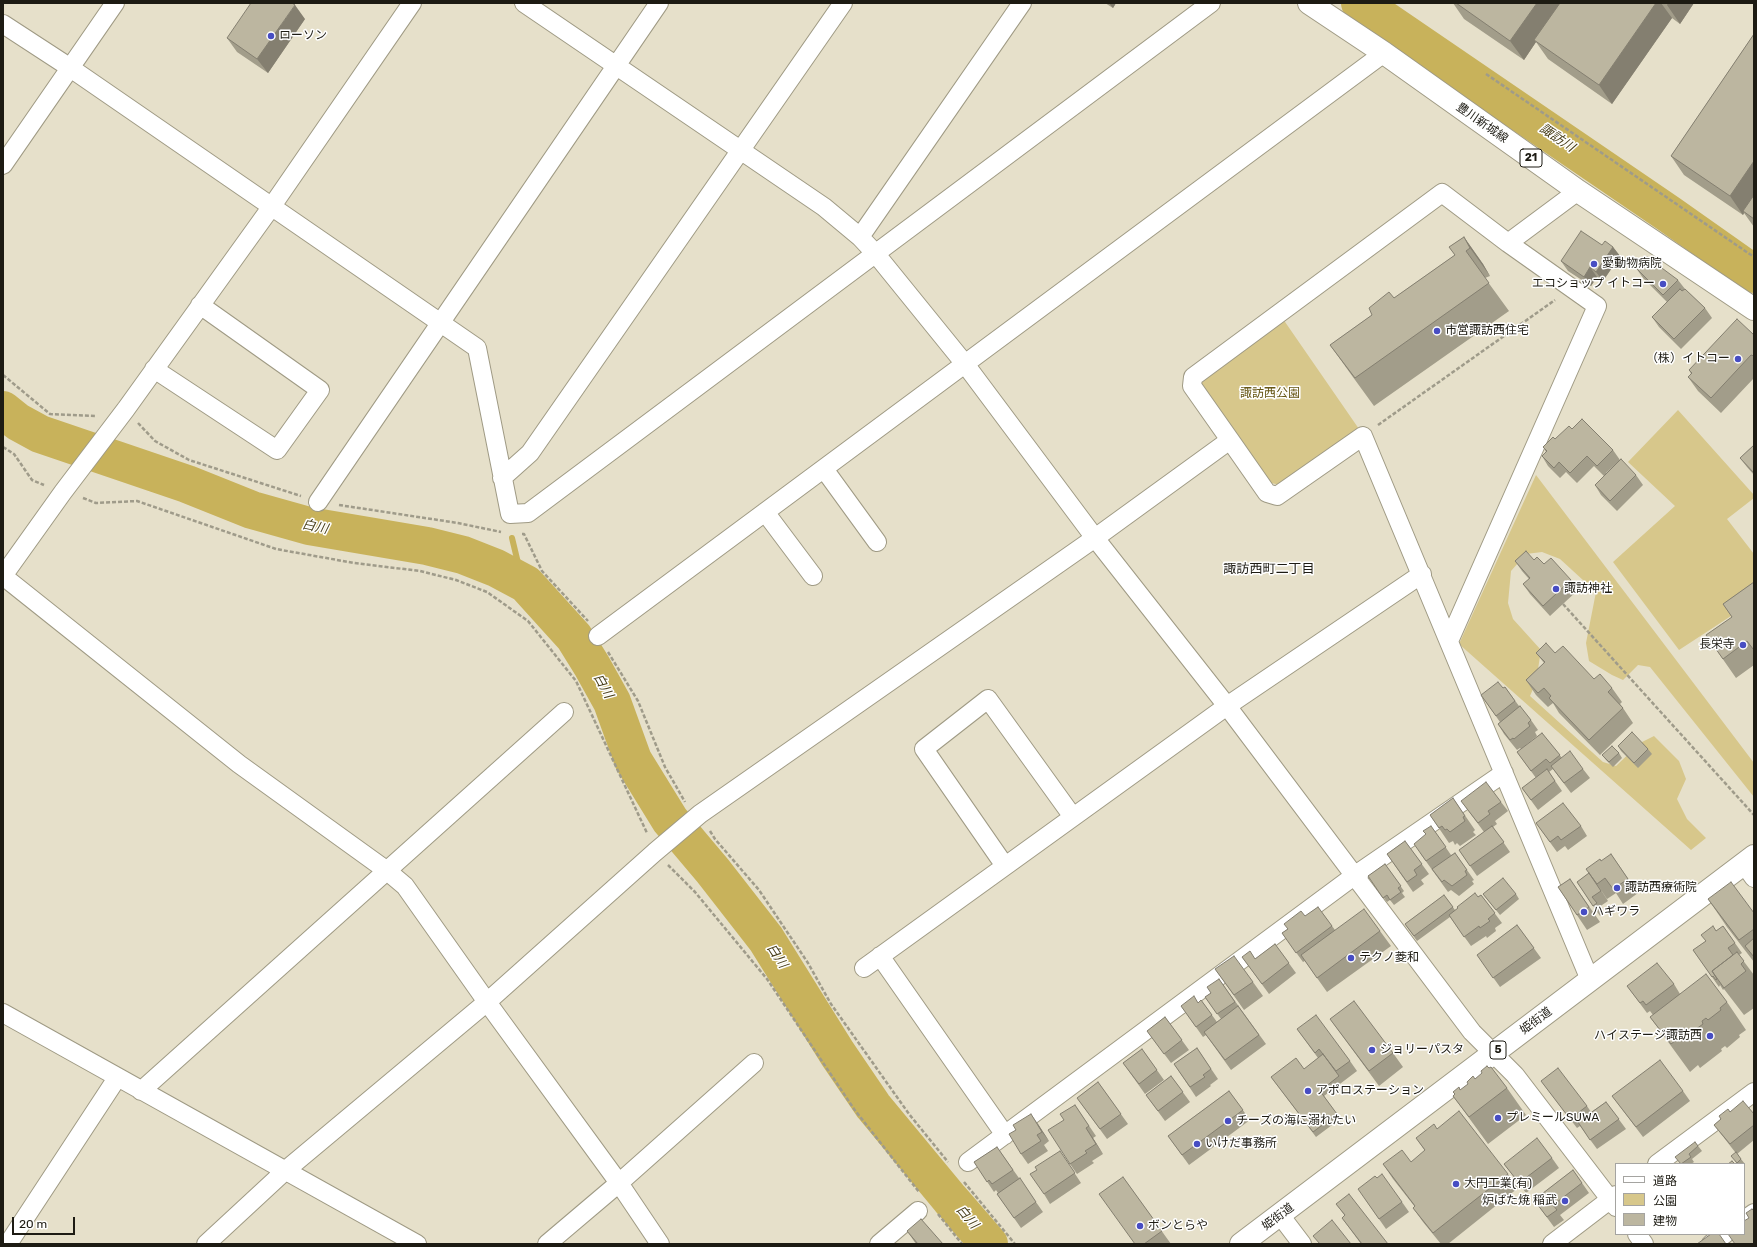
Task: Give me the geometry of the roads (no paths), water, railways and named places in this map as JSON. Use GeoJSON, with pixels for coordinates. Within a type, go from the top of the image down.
{"type":"FeatureCollection","features":[{"type":"Feature","properties":{"kind":"main road","name":"豊川新城線"},"geometry":{"type":"LineString","coordinates":[[1309,3],[1384,53],[1578,191],[1754,310]]}},
{"type":"Feature","properties":{"kind":"main road","name":"姫街道"},"geometry":{"type":"LineString","coordinates":[[1241,1244],[1590,980],[1751,866]]}},
{"type":"Feature","properties":{"kind":"street"},"geometry":{"type":"LineString","coordinates":[[3,165],[69,67],[115,3]]}},
{"type":"Feature","properties":{"kind":"street"},"geometry":{"type":"LineString","coordinates":[[412,3],[272,206],[126,410],[3,576],[239,764],[386,870],[405,886],[619,1184],[660,1244]]}},
{"type":"Feature","properties":{"kind":"street"},"geometry":{"type":"LineString","coordinates":[[524,3],[824,207],[860,236],[875,253],[965,364],[1095,538],[1227,706],[1472,1032],[1515,1075],[1614,1200],[1552,1244]]}},
{"type":"Feature","properties":{"kind":"street"},"geometry":{"type":"LineString","coordinates":[[318,502],[659,3]]}},
{"type":"Feature","properties":{"kind":"street"},"geometry":{"type":"LineString","coordinates":[[502,478],[530,453],[843,3]]}},
{"type":"Feature","properties":{"kind":"street"},"geometry":{"type":"LineString","coordinates":[[860,236],[1022,3]]}},
{"type":"Feature","properties":{"kind":"street"},"geometry":{"type":"LineString","coordinates":[[3,24],[69,67],[477,348],[510,514],[528,513],[1211,3]]}},
{"type":"Feature","properties":{"kind":"street"},"geometry":{"type":"LineString","coordinates":[[598,636],[1384,53]]}},
{"type":"Feature","properties":{"kind":"street"},"geometry":{"type":"LineString","coordinates":[[1508,243],[1578,191]]}},
{"type":"Feature","properties":{"kind":"street"},"geometry":{"type":"LineString","coordinates":[[1450,641],[1597,306],[1508,243],[1442,193],[1193,377],[1192,386],[1267,493],[1276,496],[1363,436],[1450,641],[1590,980]]}},
{"type":"Feature","properties":{"kind":"street"},"geometry":{"type":"LineString","coordinates":[[154,369],[277,450],[303,414],[320,390],[200,305]]}},
{"type":"Feature","properties":{"kind":"street"},"geometry":{"type":"LineString","coordinates":[[206,1244],[286,1170],[487,1002],[697,816],[1095,538],[1230,440]]}},
{"type":"Feature","properties":{"kind":"street"},"geometry":{"type":"LineString","coordinates":[[824,468],[877,542]]}},
{"type":"Feature","properties":{"kind":"street"},"geometry":{"type":"LineString","coordinates":[[765,512],[813,576]]}},
{"type":"Feature","properties":{"kind":"street"},"geometry":{"type":"LineString","coordinates":[[864,968],[1227,706],[1422,574]]}},
{"type":"Feature","properties":{"kind":"street"},"geometry":{"type":"LineString","coordinates":[[1005,866],[924,749],[988,699],[1073,817]]}},
{"type":"Feature","properties":{"kind":"street"},"geometry":{"type":"LineString","coordinates":[[141,1091],[564,712]]}},
{"type":"Feature","properties":{"kind":"street"},"geometry":{"type":"LineString","coordinates":[[964,1169],[1005,1135],[1354,876],[1504,773]]}},
{"type":"Feature","properties":{"kind":"street"},"geometry":{"type":"LineString","coordinates":[[880,956],[1005,1135]]}},
{"type":"Feature","properties":{"kind":"street"},"geometry":{"type":"LineString","coordinates":[[3,1013],[117,1078],[418,1244]]}},
{"type":"Feature","properties":{"kind":"street"},"geometry":{"type":"LineString","coordinates":[[547,1244],[619,1184],[754,1063]]}},
{"type":"Feature","properties":{"kind":"street"},"geometry":{"type":"LineString","coordinates":[[8,1244],[117,1078]]}},
{"type":"Feature","properties":{"kind":"street"},"geometry":{"type":"LineString","coordinates":[[1658,1163],[1754,1092]]}},
{"type":"Feature","properties":{"kind":"street"},"geometry":{"type":"LineString","coordinates":[[879,1244],[924,1205]]}},
{"type":"Feature","properties":{"kind":"street"},"geometry":{"type":"LineString","coordinates":[[1745,1219],[1754,1213]]}},
{"type":"Feature","properties":{"kind":"street"},"geometry":{"type":"LineString","coordinates":[[1280,1215],[1302,1244]]}},
{"type":"Feature","properties":{"kind":"street"},"geometry":{"type":"LineString","coordinates":[[1638,1235],[1644,1244]]}},
{"type":"Feature","properties":{"kind":"street"},"geometry":{"type":"LineString","coordinates":[[1711,1244],[1724,1235]]}},
{"type":"Feature","properties":{"kind":"waterway","name":"諏訪川"},"geometry":{"type":"LineString","coordinates":[[1360,3],[1669,214],[1754,274]]}},
{"type":"Feature","properties":{"kind":"waterway","name":"白川"},"geometry":{"type":"LineString","coordinates":[[3,410],[18,422],[40,434],[187,484],[252,510],[309,526],[427,546],[463,555],[496,568],[526,584],[574,637],[592,666],[612,702],[633,760],[670,820],[713,871],[766,939],[837,1053],[873,1106],[989,1244]]}},
{"type":"Feature","properties":{"kind":"waterway"},"geometry":{"type":"LineString","coordinates":[[512,538],[518,563],[526,584]]}},
{"type":"Feature","properties":{"kind":"place","name":"ローソン"},"geometry":{"type":"Point","coordinates":[271,36]}},
{"type":"Feature","properties":{"kind":"place","name":"愛動物病院"},"geometry":{"type":"Point","coordinates":[1594,264]}},
{"type":"Feature","properties":{"kind":"place","name":"エコショップ イトコー"},"geometry":{"type":"Point","coordinates":[1663,284]}},
{"type":"Feature","properties":{"kind":"place","name":"市営諏訪西住宅"},"geometry":{"type":"Point","coordinates":[1437,331]}},
{"type":"Feature","properties":{"kind":"place","name":"（株）イトコー"},"geometry":{"type":"Point","coordinates":[1738,359]}},
{"type":"Feature","properties":{"kind":"place","name":"諏訪神社"},"geometry":{"type":"Point","coordinates":[1556,589]}},
{"type":"Feature","properties":{"kind":"place","name":"長栄寺"},"geometry":{"type":"Point","coordinates":[1743,645]}},
{"type":"Feature","properties":{"kind":"place","name":"諏訪西療術院"},"geometry":{"type":"Point","coordinates":[1617,888]}},
{"type":"Feature","properties":{"kind":"place","name":"ハギワラ"},"geometry":{"type":"Point","coordinates":[1584,912]}},
{"type":"Feature","properties":{"kind":"place","name":"テクノ菱和"},"geometry":{"type":"Point","coordinates":[1351,958]}},
{"type":"Feature","properties":{"kind":"place","name":"ハイステージ諏訪西"},"geometry":{"type":"Point","coordinates":[1710,1036]}},
{"type":"Feature","properties":{"kind":"place","name":"ジョリーパスタ"},"geometry":{"type":"Point","coordinates":[1372,1050]}},
{"type":"Feature","properties":{"kind":"place","name":"アポロステーション"},"geometry":{"type":"Point","coordinates":[1308,1091]}},
{"type":"Feature","properties":{"kind":"place","name":"プレミールSUWA"},"geometry":{"type":"Point","coordinates":[1498,1118]}},
{"type":"Feature","properties":{"kind":"place","name":"チーズの海に溺れたい"},"geometry":{"type":"Point","coordinates":[1228,1121]}},
{"type":"Feature","properties":{"kind":"place","name":"いけだ事務所"},"geometry":{"type":"Point","coordinates":[1197,1144]}},
{"type":"Feature","properties":{"kind":"place","name":"大円工業(有)"},"geometry":{"type":"Point","coordinates":[1456,1184]}},
{"type":"Feature","properties":{"kind":"place","name":"炉ばた焼 稲武"},"geometry":{"type":"Point","coordinates":[1565,1201]}},
{"type":"Feature","properties":{"kind":"place","name":"ボンとらや"},"geometry":{"type":"Point","coordinates":[1140,1226]}},
{"type":"Feature","properties":{"kind":"district","name":"諏訪西町二丁目"},"geometry":{"type":"Point","coordinates":[1269,569]}},
{"type":"Feature","properties":{"kind":"park label","name":"諏訪西公園"},"geometry":{"type":"Point","coordinates":[1270,394]}}]}
